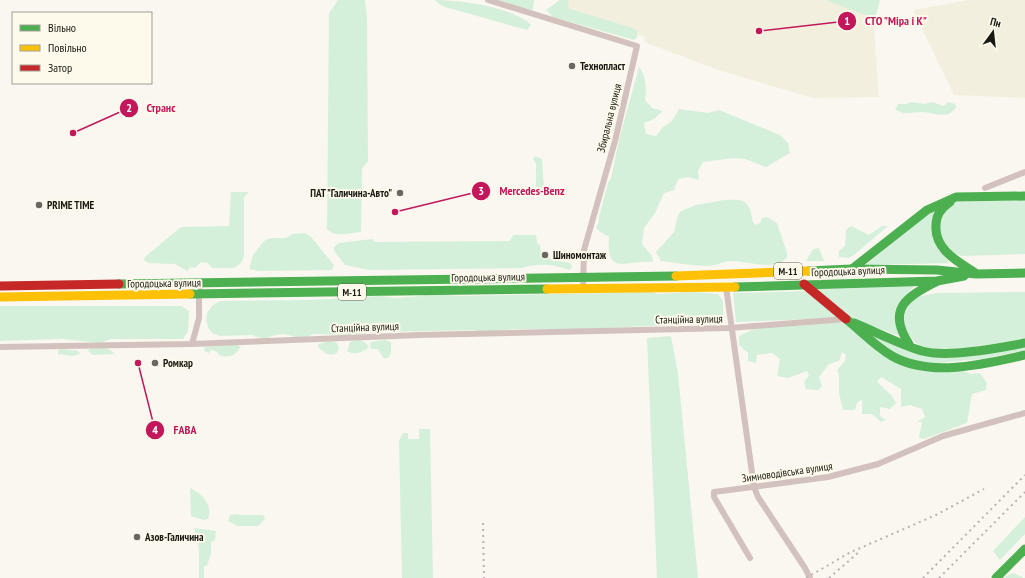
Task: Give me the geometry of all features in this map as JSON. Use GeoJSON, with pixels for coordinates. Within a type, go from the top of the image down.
{"type":"FeatureCollection","features":[{"type":"Feature","properties":{"kind":"main road"},"geometry":{"type":"LineString","coordinates":[[852,269],[927,210],[956,197],[1025,196]]}},
{"type":"Feature","properties":{"kind":"main road"},"geometry":{"type":"LineString","coordinates":[[956,197],[942,207],[937,216],[935,230],[937,239],[951,258],[976,274]]}},
{"type":"Feature","properties":{"kind":"main road","name":"Городоцька вулиця"},"geometry":{"type":"LineString","coordinates":[[0,286],[724,275],[852,269],[937,270],[976,274]]}},
{"type":"Feature","properties":{"kind":"main road","name":"Городоцька вулиця"},"geometry":{"type":"LineString","coordinates":[[0,298],[726,287],[938,281],[976,274],[1025,272]]}},
{"type":"Feature","properties":{"kind":"main road"},"geometry":{"type":"LineString","coordinates":[[909,344],[900,329],[899,317],[904,304],[911,294],[938,281]]}},
{"type":"Feature","properties":{"kind":"main road"},"geometry":{"type":"LineString","coordinates":[[804,284],[892,356],[915,365],[944,366],[983,363],[1025,355]]}},
{"type":"Feature","properties":{"kind":"main road"},"geometry":{"type":"LineString","coordinates":[[846,319],[909,344],[922,351],[935,353],[982,351],[1025,343]]}},
{"type":"Feature","properties":{"kind":"main road"},"geometry":{"type":"LineString","coordinates":[[996,578],[1025,549]]}},
{"type":"Feature","properties":{"kind":"street","name":"Збиральна вулиця"},"geometry":{"type":"LineString","coordinates":[[488,0],[637,46],[615,141],[584,250],[582,277]]}},
{"type":"Feature","properties":{"kind":"street"},"geometry":{"type":"LineString","coordinates":[[985,188],[1025,172]]}},
{"type":"Feature","properties":{"kind":"street"},"geometry":{"type":"LineString","coordinates":[[582,277],[583,289]]}},
{"type":"Feature","properties":{"kind":"street"},"geometry":{"type":"LineString","coordinates":[[192,344],[199,318],[199,283]]}},
{"type":"Feature","properties":{"kind":"street","name":"Станційна вулиця"},"geometry":{"type":"LineString","coordinates":[[726,287],[730,328],[754,487],[758,497],[810,578]]}},
{"type":"Feature","properties":{"kind":"street","name":"Станційна вулиця"},"geometry":{"type":"LineString","coordinates":[[0,347],[192,344],[420,335],[730,328],[846,319]]}},
{"type":"Feature","properties":{"kind":"street","name":"Зимноводівська вулиця"},"geometry":{"type":"LineString","coordinates":[[750,558],[714,497],[714,492],[828,478],[878,464],[943,436],[1025,413]]}},
{"type":"Feature","properties":{"kind":"shaded area"},"geometry":{"type":"Polygon","coordinates":[[[559,0],[830,0],[873,14],[879,97],[813,98],[721,71],[644,42],[645,37],[556,9],[559,0]]]}},
{"type":"Feature","properties":{"kind":"shaded area"},"geometry":{"type":"Polygon","coordinates":[[[969,0],[1025,0],[1025,98],[954,95],[913,10],[969,0]]]}},
{"type":"Feature","properties":{"kind":"green space"},"geometry":{"type":"Polygon","coordinates":[[[338,0],[365,0],[367,18],[368,161],[362,169],[361,232],[343,234],[330,232],[327,229],[329,13],[338,0]]]}},
{"type":"Feature","properties":{"kind":"green space"},"geometry":{"type":"Polygon","coordinates":[[[435,0],[458,1],[499,9],[522,19],[531,25],[527,30],[445,7],[435,0]]]}},
{"type":"Feature","properties":{"kind":"green space"},"geometry":{"type":"Polygon","coordinates":[[[499,0],[534,0],[533,10],[524,9],[499,0]]]}},
{"type":"Feature","properties":{"kind":"green space"},"geometry":{"type":"Polygon","coordinates":[[[560,0],[569,0],[568,6],[570,9],[633,28],[637,31],[637,37],[634,40],[553,17],[546,10],[560,0]]]}},
{"type":"Feature","properties":{"kind":"green space"},"geometry":{"type":"Polygon","coordinates":[[[825,0],[880,0],[876,15],[870,17],[825,0]]]}},
{"type":"Feature","properties":{"kind":"green space"},"geometry":{"type":"Polygon","coordinates":[[[639,67],[643,74],[645,83],[645,100],[652,108],[663,111],[654,119],[644,123],[646,134],[656,136],[663,127],[672,121],[679,109],[708,113],[719,110],[780,135],[788,143],[790,153],[766,167],[745,159],[733,158],[703,162],[698,171],[699,180],[688,177],[678,179],[674,190],[664,193],[655,213],[644,228],[642,244],[652,256],[653,262],[619,264],[614,262],[611,258],[609,237],[599,231],[596,227],[599,222],[608,183],[611,178],[619,140],[639,67]]]}},
{"type":"Feature","properties":{"kind":"green space"},"geometry":{"type":"Polygon","coordinates":[[[911,102],[924,104],[932,102],[944,106],[948,102],[955,104],[956,107],[949,114],[945,115],[927,112],[905,113],[895,109],[898,104],[906,104],[911,102]]]}},
{"type":"Feature","properties":{"kind":"green space"},"geometry":{"type":"Polygon","coordinates":[[[535,156],[542,159],[544,189],[536,190],[536,164],[533,159],[535,156]]]}},
{"type":"Feature","properties":{"kind":"green space"},"geometry":{"type":"Polygon","coordinates":[[[231,192],[249,192],[244,197],[244,256],[241,263],[234,268],[212,268],[208,263],[201,262],[195,268],[191,267],[187,271],[175,264],[148,263],[144,260],[145,257],[181,227],[229,226],[231,192]]]}},
{"type":"Feature","properties":{"kind":"green space"},"geometry":{"type":"Polygon","coordinates":[[[724,200],[741,200],[747,204],[755,225],[760,223],[762,218],[767,217],[777,223],[787,253],[787,258],[779,263],[771,265],[731,261],[710,266],[703,266],[661,261],[656,252],[674,232],[678,215],[681,211],[696,205],[724,200]]]}},
{"type":"Feature","properties":{"kind":"green space"},"geometry":{"type":"Polygon","coordinates":[[[1025,200],[1025,254],[962,256],[946,247],[942,240],[940,223],[948,208],[955,202],[1025,200]]]}},
{"type":"Feature","properties":{"kind":"green space"},"geometry":{"type":"Polygon","coordinates":[[[937,209],[938,249],[950,263],[866,265],[920,220],[937,209]]]}},
{"type":"Feature","properties":{"kind":"green space"},"geometry":{"type":"Polygon","coordinates":[[[851,226],[869,235],[882,226],[888,226],[854,255],[848,258],[839,257],[839,251],[845,246],[846,230],[851,226]]]}},
{"type":"Feature","properties":{"kind":"green space"},"geometry":{"type":"Polygon","coordinates":[[[305,233],[311,237],[334,265],[332,270],[258,271],[249,269],[253,255],[264,241],[270,238],[286,238],[292,234],[305,233]]]}},
{"type":"Feature","properties":{"kind":"green space"},"geometry":{"type":"Polygon","coordinates":[[[513,235],[536,235],[537,243],[540,245],[541,252],[552,260],[571,263],[572,268],[569,270],[552,265],[540,265],[522,268],[369,270],[345,265],[334,251],[334,247],[339,243],[372,239],[375,242],[510,241],[513,235]]]}},
{"type":"Feature","properties":{"kind":"green space"},"geometry":{"type":"Polygon","coordinates":[[[819,248],[824,261],[806,261],[813,249],[819,248]]]}},
{"type":"Feature","properties":{"kind":"green space"},"geometry":{"type":"Polygon","coordinates":[[[915,285],[903,298],[898,308],[897,319],[899,336],[850,318],[813,286],[915,285]]]}},
{"type":"Feature","properties":{"kind":"green space"},"geometry":{"type":"Polygon","coordinates":[[[810,291],[838,318],[736,322],[733,293],[810,291]]]}},
{"type":"Feature","properties":{"kind":"green space"},"geometry":{"type":"Polygon","coordinates":[[[653,292],[658,294],[693,292],[718,294],[723,301],[723,319],[717,323],[593,329],[381,332],[350,335],[313,334],[304,339],[284,334],[275,335],[264,339],[252,335],[220,336],[212,333],[208,327],[206,319],[207,313],[213,305],[220,301],[310,300],[382,296],[394,298],[421,296],[431,293],[457,296],[653,292]]]}},
{"type":"Feature","properties":{"kind":"green space"},"geometry":{"type":"Polygon","coordinates":[[[1025,292],[1025,338],[971,348],[928,349],[918,345],[907,333],[902,320],[912,298],[936,293],[1025,292]]]}},
{"type":"Feature","properties":{"kind":"green space"},"geometry":{"type":"Polygon","coordinates":[[[0,306],[181,306],[189,311],[188,331],[183,339],[111,339],[100,343],[63,339],[0,341],[0,306]]]}},
{"type":"Feature","properties":{"kind":"green space"},"geometry":{"type":"Polygon","coordinates":[[[835,322],[847,324],[924,355],[1025,346],[1025,350],[982,359],[937,363],[972,374],[980,373],[987,383],[986,390],[972,394],[967,423],[924,439],[919,438],[922,422],[917,422],[925,417],[922,409],[910,405],[901,407],[901,389],[881,377],[877,382],[891,395],[896,403],[890,409],[880,407],[880,416],[886,420],[881,422],[872,414],[862,414],[862,399],[857,403],[855,410],[843,410],[839,393],[839,375],[837,371],[845,360],[846,355],[842,352],[839,361],[829,364],[819,377],[822,386],[818,390],[806,389],[804,382],[809,376],[807,371],[788,378],[777,376],[780,359],[772,353],[757,355],[756,363],[748,361],[748,353],[739,345],[739,336],[758,327],[835,322]]]}},
{"type":"Feature","properties":{"kind":"green space"},"geometry":{"type":"Polygon","coordinates":[[[671,336],[678,374],[698,578],[657,578],[647,338],[671,336]]]}},
{"type":"Feature","properties":{"kind":"green space"},"geometry":{"type":"Polygon","coordinates":[[[358,340],[365,342],[369,347],[359,353],[347,351],[350,342],[358,340]]]}},
{"type":"Feature","properties":{"kind":"green space"},"geometry":{"type":"Polygon","coordinates":[[[385,340],[391,342],[391,353],[388,358],[383,358],[378,349],[371,349],[370,342],[385,340]]]}},
{"type":"Feature","properties":{"kind":"green space"},"geometry":{"type":"Polygon","coordinates":[[[328,341],[336,342],[339,348],[337,353],[325,353],[318,347],[319,344],[328,341]]]}},
{"type":"Feature","properties":{"kind":"green space"},"geometry":{"type":"Polygon","coordinates":[[[241,346],[235,354],[226,357],[219,355],[216,351],[211,350],[209,353],[204,351],[205,347],[241,346]]]}},
{"type":"Feature","properties":{"kind":"green space"},"geometry":{"type":"Polygon","coordinates":[[[107,348],[115,354],[93,355],[88,351],[89,349],[107,348]]]}},
{"type":"Feature","properties":{"kind":"green space"},"geometry":{"type":"Polygon","coordinates":[[[63,349],[78,351],[80,354],[72,356],[58,354],[58,350],[63,349]]]}},
{"type":"Feature","properties":{"kind":"green space"},"geometry":{"type":"Polygon","coordinates":[[[419,429],[430,429],[433,578],[402,578],[399,441],[403,433],[408,433],[408,439],[419,439],[419,429]]]}},
{"type":"Feature","properties":{"kind":"green space"},"geometry":{"type":"Polygon","coordinates":[[[190,488],[199,493],[208,504],[208,519],[204,520],[191,516],[190,488]]]}},
{"type":"Feature","properties":{"kind":"green space"},"geometry":{"type":"Polygon","coordinates":[[[230,515],[263,515],[265,519],[258,526],[238,526],[228,521],[230,515]]]}},
{"type":"Feature","properties":{"kind":"green space"},"geometry":{"type":"Polygon","coordinates":[[[1025,517],[1025,534],[1000,560],[993,551],[1025,517]]]}},
{"type":"Feature","properties":{"kind":"green space"},"geometry":{"type":"Polygon","coordinates":[[[194,528],[216,531],[215,540],[211,542],[211,553],[207,566],[204,566],[204,578],[199,578],[199,548],[194,528]]]}},
{"type":"Feature","properties":{"kind":"green space"},"geometry":{"type":"Polygon","coordinates":[[[1013,573],[1024,578],[1003,578],[1013,573]]]}},
{"type":"Feature","properties":{"kind":"railway"},"geometry":{"type":"LineString","coordinates":[[923,578],[1025,475]]}},
{"type":"Feature","properties":{"kind":"railway"},"geometry":{"type":"LineString","coordinates":[[806,578],[851,552],[936,515],[984,489]]}},
{"type":"Feature","properties":{"kind":"railway"},"geometry":{"type":"LineString","coordinates":[[939,578],[1025,492]]}},
{"type":"Feature","properties":{"kind":"railway"},"geometry":{"type":"LineString","coordinates":[[483,523],[484,578]]}},
{"type":"Feature","properties":{"kind":"railway"},"geometry":{"type":"LineString","coordinates":[[829,578],[859,552]]}},
{"type":"Feature","properties":{"kind":"traffic: fast"},"geometry":{"type":"LineString","coordinates":[[852,269],[927,210],[956,197],[1025,196]]}},
{"type":"Feature","properties":{"kind":"traffic: fast"},"geometry":{"type":"LineString","coordinates":[[950,202],[938,215],[936,233],[943,248],[954,259],[974,272]]}},
{"type":"Feature","properties":{"kind":"traffic: fast"},"geometry":{"type":"LineString","coordinates":[[808,271],[852,269],[937,270],[976,274],[1025,273]]}},
{"type":"Feature","properties":{"kind":"traffic: fast"},"geometry":{"type":"LineString","coordinates":[[119,284],[676,276]]}},
{"type":"Feature","properties":{"kind":"traffic: fast"},"geometry":{"type":"LineString","coordinates":[[735,287],[937,281],[964,276]]}},
{"type":"Feature","properties":{"kind":"traffic: fast"},"geometry":{"type":"LineString","coordinates":[[909,344],[900,322],[900,313],[903,306],[908,299],[916,293],[936,282]]}},
{"type":"Feature","properties":{"kind":"traffic: fast"},"geometry":{"type":"LineString","coordinates":[[190,294],[547,289]]}},
{"type":"Feature","properties":{"kind":"traffic: fast"},"geometry":{"type":"LineString","coordinates":[[846,319],[886,352],[907,363],[940,368],[958,367],[1025,355]]}},
{"type":"Feature","properties":{"kind":"traffic: fast"},"geometry":{"type":"LineString","coordinates":[[854,323],[905,345],[933,353],[973,352],[1025,343]]}},
{"type":"Feature","properties":{"kind":"traffic: fast"},"geometry":{"type":"LineString","coordinates":[[996,578],[1025,549]]}},
{"type":"Feature","properties":{"kind":"traffic: slow"},"geometry":{"type":"LineString","coordinates":[[676,276],[808,271]]}},
{"type":"Feature","properties":{"kind":"traffic: slow"},"geometry":{"type":"LineString","coordinates":[[547,289],[735,287]]}},
{"type":"Feature","properties":{"kind":"traffic: slow"},"geometry":{"type":"LineString","coordinates":[[0,297],[190,294]]}},
{"type":"Feature","properties":{"kind":"traffic: jam"},"geometry":{"type":"LineString","coordinates":[[0,286],[119,284]]}},
{"type":"Feature","properties":{"kind":"traffic: jam"},"geometry":{"type":"LineString","coordinates":[[804,284],[846,319]]}},
{"type":"Feature","properties":{"kind":"place","name":"СТО \"Міра і К\""},"geometry":{"type":"Point","coordinates":[759,31]}},
{"type":"Feature","properties":{"kind":"place","name":"Технопласт"},"geometry":{"type":"Point","coordinates":[572,66]}},
{"type":"Feature","properties":{"kind":"place","name":"Странс"},"geometry":{"type":"Point","coordinates":[73,133]}},
{"type":"Feature","properties":{"kind":"place","name":"ПАТ \"Галичина-Авто\""},"geometry":{"type":"Point","coordinates":[400,193]}},
{"type":"Feature","properties":{"kind":"place","name":"PRIME TIME"},"geometry":{"type":"Point","coordinates":[39,205]}},
{"type":"Feature","properties":{"kind":"place","name":"Mercedes-Benz"},"geometry":{"type":"Point","coordinates":[395,212]}},
{"type":"Feature","properties":{"kind":"place","name":"Шиномонтаж"},"geometry":{"type":"Point","coordinates":[545,255]}},
{"type":"Feature","properties":{"kind":"place","name":"FABA"},"geometry":{"type":"Point","coordinates":[138,363]}},
{"type":"Feature","properties":{"kind":"place","name":"Ромкар"},"geometry":{"type":"Point","coordinates":[155,363]}},
{"type":"Feature","properties":{"kind":"place","name":"Азов-Галичина"},"geometry":{"type":"Point","coordinates":[137,537]}}]}
